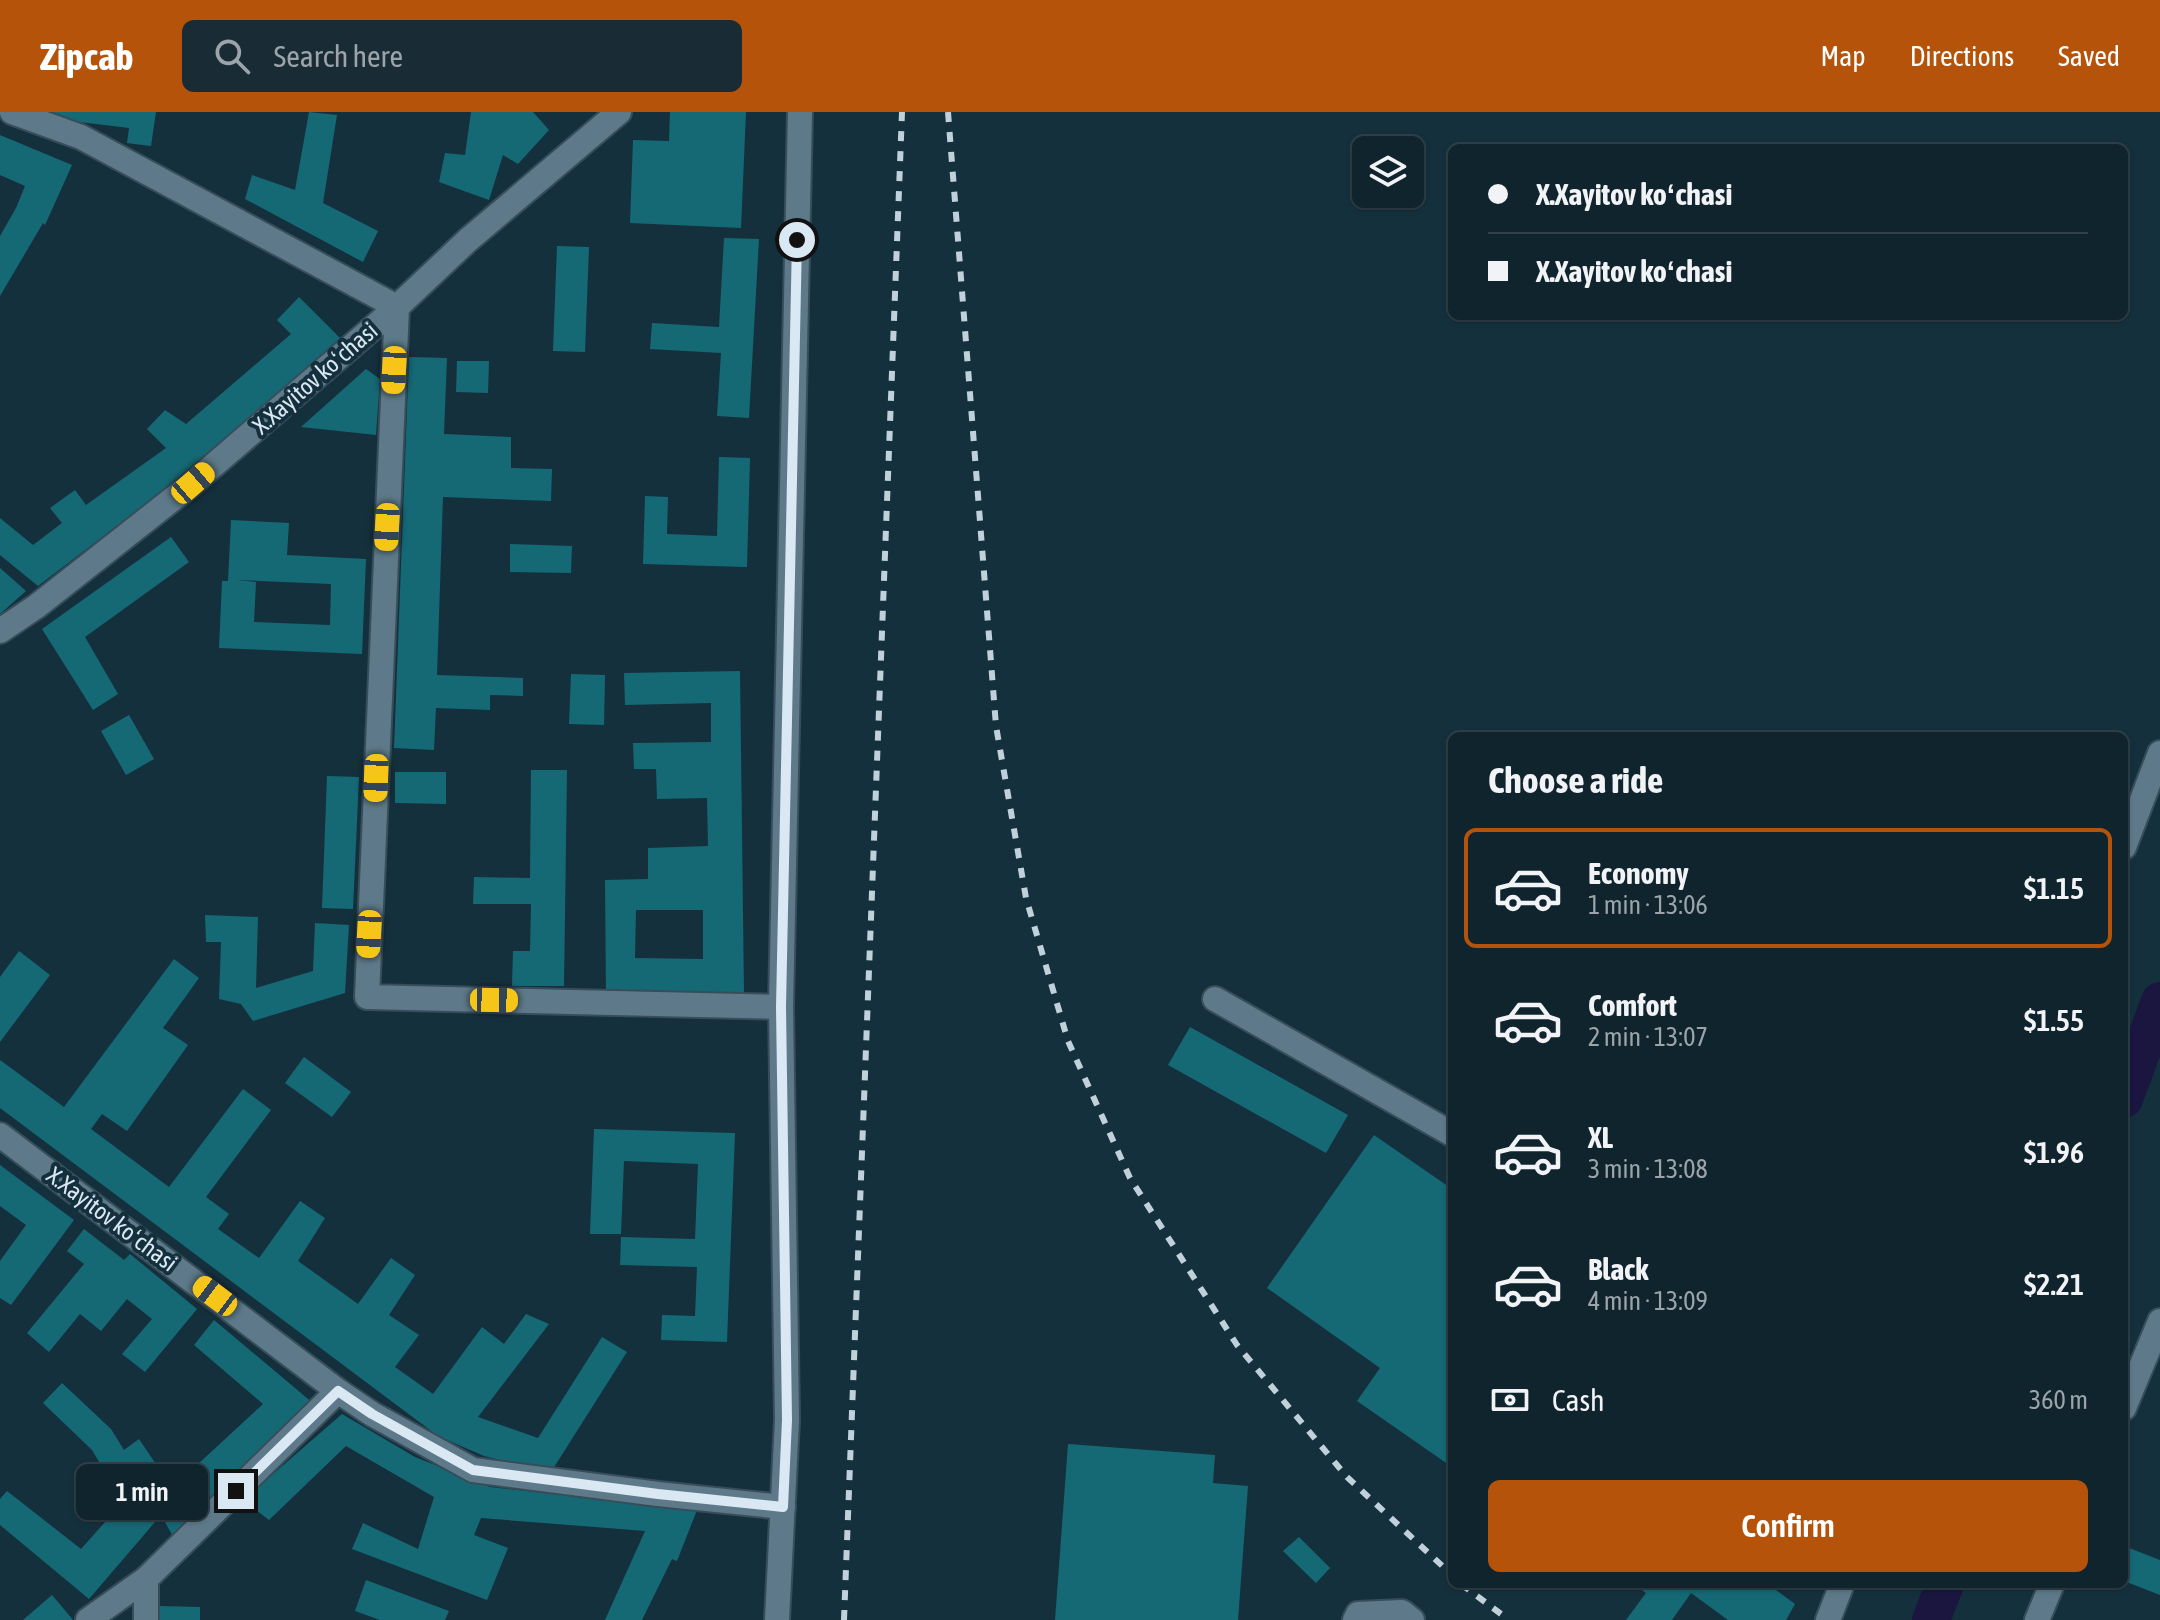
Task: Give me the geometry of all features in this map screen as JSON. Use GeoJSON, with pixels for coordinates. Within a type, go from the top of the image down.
{"type":"FeatureCollection","features":[{"type":"Feature","properties":{"kind":"street"},"geometry":{"type":"LineString","coordinates":[[12,112],[81,137],[397,307],[367,997],[781,1007]]}},
{"type":"Feature","properties":{"kind":"street","name":"X.Xayitov koʻchasi"},"geometry":{"type":"LineString","coordinates":[[0,631],[37,606],[193,483],[397,307],[468,240],[619,112]]}},
{"type":"Feature","properties":{"kind":"street"},"geometry":{"type":"LineString","coordinates":[[777,1620],[787,1420],[781,1007],[800,112]]}},
{"type":"Feature","properties":{"kind":"street"},"geometry":{"type":"LineString","coordinates":[[2128,837],[2160,753]]}},
{"type":"Feature","properties":{"kind":"street"},"geometry":{"type":"LineString","coordinates":[[1215,999],[1448,1132]]}},
{"type":"Feature","properties":{"kind":"street","name":"X.Xayitov koʻchasi"},"geometry":{"type":"LineString","coordinates":[[0,1135],[338,1391],[372,1414],[473,1470],[783,1507]]}},
{"type":"Feature","properties":{"kind":"street"},"geometry":{"type":"LineString","coordinates":[[2128,1398],[2160,1321]]}},
{"type":"Feature","properties":{"kind":"street"},"geometry":{"type":"LineString","coordinates":[[88,1620],[146,1579],[338,1391]]}},
{"type":"Feature","properties":{"kind":"street"},"geometry":{"type":"LineString","coordinates":[[146,1579],[146,1620]]}},
{"type":"Feature","properties":{"kind":"street"},"geometry":{"type":"LineString","coordinates":[[1828,1620],[1840,1588]]}},
{"type":"Feature","properties":{"kind":"street"},"geometry":{"type":"LineString","coordinates":[[2037,1620],[2050,1588]]}},
{"type":"Feature","properties":{"kind":"street"},"geometry":{"type":"LineString","coordinates":[[1355,1620],[1358,1614],[1402,1612],[1412,1620]]}},
{"type":"Feature","properties":{"kind":"building"},"geometry":{"type":"Polygon","coordinates":[[[47,112],[156,112],[151,146],[127,143],[129,128],[46,118],[47,112]]]}},
{"type":"Feature","properties":{"kind":"building"},"geometry":{"type":"Polygon","coordinates":[[[309,112],[337,115],[323,203],[378,231],[363,262],[245,199],[252,175],[295,190],[309,112]]]}},
{"type":"Feature","properties":{"kind":"building"},"geometry":{"type":"Polygon","coordinates":[[[471,112],[533,112],[549,130],[518,164],[503,155],[489,200],[439,182],[445,153],[465,155],[471,112]]]}},
{"type":"Feature","properties":{"kind":"building"},"geometry":{"type":"Polygon","coordinates":[[[670,112],[746,112],[741,228],[630,223],[633,140],[669,141],[670,112]]]}},
{"type":"Feature","properties":{"kind":"building"},"geometry":{"type":"Polygon","coordinates":[[[0,135],[72,165],[45,225],[43,223],[0,296],[0,236],[25,186],[0,175],[0,135]]]}},
{"type":"Feature","properties":{"kind":"building"},"geometry":{"type":"Polygon","coordinates":[[[724,238],[759,239],[749,418],[717,416],[721,353],[650,349],[652,323],[719,327],[724,238]]]}},
{"type":"Feature","properties":{"kind":"building"},"geometry":{"type":"Polygon","coordinates":[[[557,246],[589,247],[585,352],[553,351],[557,246]]]}},
{"type":"Feature","properties":{"kind":"building"},"geometry":{"type":"Polygon","coordinates":[[[299,297],[341,339],[189,471],[38,586],[0,555],[0,518],[33,545],[62,523],[50,508],[75,490],[86,505],[166,448],[147,429],[165,410],[186,424],[291,334],[277,320],[299,297]]]}},
{"type":"Feature","properties":{"kind":"building"},"geometry":{"type":"Polygon","coordinates":[[[409,357],[447,358],[444,434],[511,437],[511,468],[552,469],[551,501],[443,497],[437,675],[523,678],[523,696],[490,695],[490,710],[436,708],[434,750],[394,748],[409,357]]]}},
{"type":"Feature","properties":{"kind":"building"},"geometry":{"type":"Polygon","coordinates":[[[457,361],[489,361],[488,393],[456,392],[457,361]]]}},
{"type":"Feature","properties":{"kind":"building"},"geometry":{"type":"Polygon","coordinates":[[[366,369],[380,379],[376,435],[301,427],[366,369]]]}},
{"type":"Feature","properties":{"kind":"building"},"geometry":{"type":"Polygon","coordinates":[[[719,457],[750,458],[747,567],[643,564],[645,496],[668,497],[667,534],[717,536],[719,457]]]}},
{"type":"Feature","properties":{"kind":"building"},"geometry":{"type":"Polygon","coordinates":[[[231,520],[289,523],[287,555],[366,559],[362,654],[219,648],[222,581],[228,581],[231,520]],[[237,580],[256,582],[254,622],[330,625],[331,584],[237,580]]]}},
{"type":"Feature","properties":{"kind":"building"},"geometry":{"type":"Polygon","coordinates":[[[171,537],[189,562],[85,637],[118,694],[93,710],[42,629],[171,537]]]}},
{"type":"Feature","properties":{"kind":"building"},"geometry":{"type":"Polygon","coordinates":[[[510,544],[572,546],[571,573],[510,572],[510,544]]]}},
{"type":"Feature","properties":{"kind":"building"},"geometry":{"type":"Polygon","coordinates":[[[0,568],[26,591],[0,614],[0,568]]]}},
{"type":"Feature","properties":{"kind":"building"},"geometry":{"type":"Polygon","coordinates":[[[740,671],[744,993],[606,995],[605,880],[648,879],[648,848],[708,846],[707,798],[657,799],[656,769],[634,769],[633,743],[711,742],[711,703],[625,705],[624,673],[740,671]],[[636,910],[635,958],[703,959],[703,910],[636,910]]]}},
{"type":"Feature","properties":{"kind":"building"},"geometry":{"type":"Polygon","coordinates":[[[571,674],[605,675],[604,725],[569,724],[571,674]]]}},
{"type":"Feature","properties":{"kind":"building"},"geometry":{"type":"Polygon","coordinates":[[[129,715],[154,759],[126,775],[101,731],[129,715]]]}},
{"type":"Feature","properties":{"kind":"building"},"geometry":{"type":"Polygon","coordinates":[[[531,770],[567,770],[564,986],[512,986],[513,951],[530,951],[531,904],[473,904],[474,877],[530,878],[531,770]]]}},
{"type":"Feature","properties":{"kind":"building"},"geometry":{"type":"Polygon","coordinates":[[[395,772],[446,772],[446,804],[395,803],[395,772]]]}},
{"type":"Feature","properties":{"kind":"building"},"geometry":{"type":"Polygon","coordinates":[[[327,776],[359,777],[353,909],[322,908],[327,776]]]}},
{"type":"Feature","properties":{"kind":"building"},"geometry":{"type":"Polygon","coordinates":[[[205,915],[258,917],[256,988],[313,971],[315,923],[349,925],[345,993],[253,1021],[241,1004],[219,999],[221,942],[206,942],[205,915]]]}},
{"type":"Feature","properties":{"kind":"building"},"geometry":{"type":"Polygon","coordinates":[[[19,951],[50,975],[0,1042],[0,977],[19,951]]]}},
{"type":"Feature","properties":{"kind":"building"},"geometry":{"type":"Polygon","coordinates":[[[174,959],[199,978],[163,1028],[188,1045],[127,1131],[102,1114],[91,1129],[169,1187],[243,1089],[271,1110],[206,1197],[229,1214],[218,1229],[259,1258],[300,1201],[325,1218],[298,1261],[358,1304],[391,1258],[415,1275],[389,1315],[419,1335],[395,1367],[433,1394],[482,1327],[504,1344],[526,1314],[549,1324],[478,1417],[538,1438],[602,1337],[627,1352],[551,1472],[484,1456],[438,1436],[0,1108],[0,1060],[64,1107],[174,959]]]}},
{"type":"Feature","properties":{"kind":"building"},"geometry":{"type":"Polygon","coordinates":[[[1190,1027],[1348,1115],[1326,1153],[1168,1065],[1190,1027]]]}},
{"type":"Feature","properties":{"kind":"building"},"geometry":{"type":"Polygon","coordinates":[[[304,1057],[351,1092],[332,1117],[285,1083],[304,1057]]]}},
{"type":"Feature","properties":{"kind":"building"},"geometry":{"type":"Polygon","coordinates":[[[594,1129],[735,1133],[727,1342],[661,1340],[662,1315],[695,1316],[697,1267],[620,1265],[621,1237],[695,1239],[698,1164],[624,1161],[621,1234],[590,1234],[594,1129]]]}},
{"type":"Feature","properties":{"kind":"building"},"geometry":{"type":"Polygon","coordinates":[[[1374,1135],[1448,1186],[1448,1464],[1357,1401],[1380,1368],[1267,1288],[1374,1135]]]}},
{"type":"Feature","properties":{"kind":"building"},"geometry":{"type":"Polygon","coordinates":[[[0,1165],[74,1220],[11,1305],[0,1298],[0,1261],[26,1225],[0,1206],[0,1165]]]}},
{"type":"Feature","properties":{"kind":"building"},"geometry":{"type":"Polygon","coordinates":[[[84,1229],[124,1260],[130,1254],[197,1309],[145,1372],[122,1354],[152,1319],[127,1299],[101,1331],[80,1314],[49,1352],[27,1333],[84,1264],[67,1251],[84,1229]]]}},
{"type":"Feature","properties":{"kind":"building"},"geometry":{"type":"Polygon","coordinates":[[[214,1320],[314,1404],[174,1538],[161,1515],[89,1599],[0,1525],[0,1499],[7,1491],[81,1549],[123,1502],[92,1450],[43,1403],[62,1383],[111,1429],[124,1450],[139,1439],[172,1488],[263,1404],[194,1345],[214,1320]]]}},
{"type":"Feature","properties":{"kind":"building"},"geometry":{"type":"Polygon","coordinates":[[[342,1414],[415,1457],[490,1487],[697,1510],[677,1561],[672,1559],[642,1620],[605,1620],[645,1531],[481,1518],[474,1535],[508,1548],[487,1600],[352,1549],[363,1523],[418,1549],[434,1497],[346,1446],[269,1520],[243,1500],[342,1414]]]}},
{"type":"Feature","properties":{"kind":"building"},"geometry":{"type":"Polygon","coordinates":[[[1068,1444],[1215,1455],[1213,1483],[1248,1486],[1238,1620],[1055,1620],[1068,1444]]]}},
{"type":"Feature","properties":{"kind":"building"},"geometry":{"type":"Polygon","coordinates":[[[1299,1537],[1330,1568],[1316,1583],[1283,1551],[1299,1537]]]}},
{"type":"Feature","properties":{"kind":"building"},"geometry":{"type":"Polygon","coordinates":[[[2128,1548],[2160,1560],[2160,1595],[2128,1583],[2128,1548]]]}},
{"type":"Feature","properties":{"kind":"building"},"geometry":{"type":"Polygon","coordinates":[[[366,1580],[449,1611],[445,1620],[380,1620],[355,1611],[366,1580]]]}},
{"type":"Feature","properties":{"kind":"building"},"geometry":{"type":"Polygon","coordinates":[[[1639,1588],[1773,1588],[1795,1604],[1786,1620],[1728,1620],[1691,1593],[1672,1620],[1626,1620],[1646,1593],[1639,1588]]]}},
{"type":"Feature","properties":{"kind":"building"},"geometry":{"type":"Polygon","coordinates":[[[52,1595],[73,1620],[23,1620],[52,1595]]]}},
{"type":"Feature","properties":{"kind":"building"},"geometry":{"type":"Polygon","coordinates":[[[159,1606],[200,1607],[200,1620],[159,1620],[159,1606]]]}},
{"type":"Feature","properties":{"kind":"waterway"},"geometry":{"type":"LineString","coordinates":[[2128,1088],[2160,1001]]}},
{"type":"Feature","properties":{"kind":"waterway"},"geometry":{"type":"LineString","coordinates":[[1931,1620],[1943,1588]]}},
{"type":"Feature","properties":{"kind":"railway"},"geometry":{"type":"LineString","coordinates":[[844,1620],[902,112]]}},
{"type":"Feature","properties":{"kind":"railway"},"geometry":{"type":"LineString","coordinates":[[948,112],[996,726],[1026,898],[1068,1041],[1130,1178],[1237,1345],[1347,1477],[1448,1571]]}},
{"type":"Feature","properties":{"kind":"railway"},"geometry":{"type":"LineString","coordinates":[[1466,1588],[1509,1620]]}},
{"type":"Feature","properties":{"kind":"route"},"geometry":{"type":"LineString","coordinates":[[236,1491],[338,1391],[372,1414],[473,1470],[783,1507],[787,1420],[781,1007],[797,240]]}}]}
